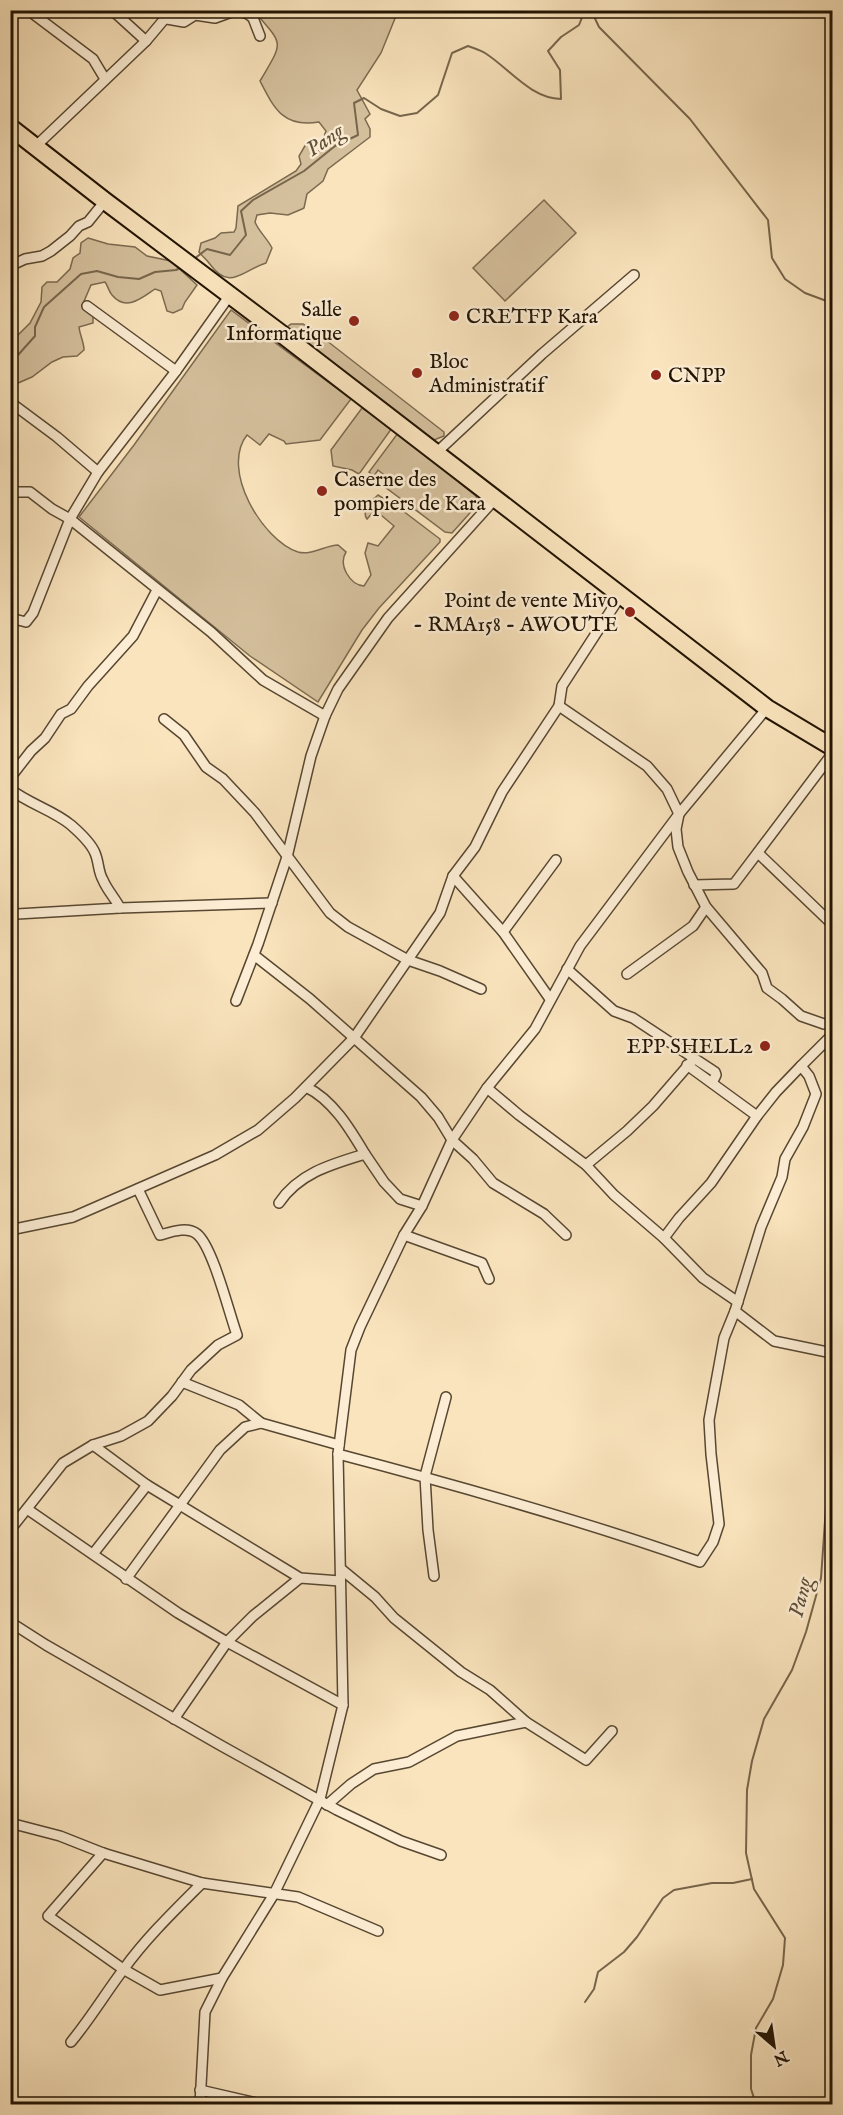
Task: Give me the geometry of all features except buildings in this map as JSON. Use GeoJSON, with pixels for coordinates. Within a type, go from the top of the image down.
{"type":"FeatureCollection","features":[{"type":"Feature","properties":{"kind":"highway"},"geometry":{"type":"LineString","coordinates":[[10,126],[767,708],[832,747]]}},
{"type":"Feature","properties":{"kind":"street"},"geometry":{"type":"LineString","coordinates":[[28,10],[93,59],[105,79]]}},
{"type":"Feature","properties":{"kind":"street"},"geometry":{"type":"LineString","coordinates":[[112,10],[146,41]]}},
{"type":"Feature","properties":{"kind":"street"},"geometry":{"type":"LineString","coordinates":[[36,146],[146,41],[170,15],[183,22],[195,15],[215,18],[237,10],[253,18],[260,36]]}},
{"type":"Feature","properties":{"kind":"street"},"geometry":{"type":"LineString","coordinates":[[10,266],[51,251],[79,226],[87,222],[105,201]]}},
{"type":"Feature","properties":{"kind":"street"},"geometry":{"type":"LineString","coordinates":[[436,453],[542,354],[634,275]]}},
{"type":"Feature","properties":{"kind":"street"},"geometry":{"type":"LineString","coordinates":[[10,618],[26,622],[33,613],[70,519],[98,472],[176,371],[230,295]]}},
{"type":"Feature","properties":{"kind":"street"},"geometry":{"type":"LineString","coordinates":[[87,306],[176,371]]}},
{"type":"Feature","properties":{"kind":"street"},"geometry":{"type":"LineString","coordinates":[[10,402],[57,437],[98,472]]}},
{"type":"Feature","properties":{"kind":"street"},"geometry":{"type":"LineString","coordinates":[[11,494],[30,492],[70,519],[211,632],[263,680],[325,716]]}},
{"type":"Feature","properties":{"kind":"street"},"geometry":{"type":"LineString","coordinates":[[236,1001],[287,857],[311,756],[325,716],[338,689],[388,618],[495,499]]}},
{"type":"Feature","properties":{"kind":"street"},"geometry":{"type":"LineString","coordinates":[[10,778],[31,751],[45,738],[61,714],[71,710],[88,686],[133,636],[157,590]]}},
{"type":"Feature","properties":{"kind":"street"},"geometry":{"type":"LineString","coordinates":[[10,1230],[73,1217],[215,1155],[258,1130],[306,1087],[354,1038],[440,913],[453,876],[475,847],[502,792],[559,706],[562,686],[621,595]]}},
{"type":"Feature","properties":{"kind":"street"},"geometry":{"type":"LineString","coordinates":[[559,706],[647,766],[667,789],[679,814],[676,829],[678,847],[706,907],[762,973],[767,988],[801,1016],[824,1024],[832,1024]]}},
{"type":"Feature","properties":{"kind":"street"},"geometry":{"type":"LineString","coordinates":[[200,2104],[205,2012],[222,1978],[274,1894],[323,1802],[342,1705],[339,1449],[351,1350],[404,1235],[422,1206],[452,1140],[487,1088],[535,1029],[580,946],[679,814],[767,708]]}},
{"type":"Feature","properties":{"kind":"street"},"geometry":{"type":"LineString","coordinates":[[164,719],[184,735],[206,767],[223,779],[255,813],[330,913],[348,927],[408,960],[481,989]]}},
{"type":"Feature","properties":{"kind":"street"},"geometry":{"type":"LineString","coordinates":[[694,885],[734,884],[832,754]]}},
{"type":"Feature","properties":{"kind":"street"},"geometry":{"type":"LineString","coordinates":[[10,789],[70,824],[88,843],[95,852],[98,869],[104,883],[113,893],[120,908]]}},
{"type":"Feature","properties":{"kind":"street"},"geometry":{"type":"LineString","coordinates":[[758,853],[832,924]]}},
{"type":"Feature","properties":{"kind":"street"},"geometry":{"type":"LineString","coordinates":[[503,932],[556,860]]}},
{"type":"Feature","properties":{"kind":"street"},"geometry":{"type":"LineString","coordinates":[[453,876],[503,932],[550,999]]}},
{"type":"Feature","properties":{"kind":"street"},"geometry":{"type":"LineString","coordinates":[[10,917],[17,914],[120,908],[272,903]]}},
{"type":"Feature","properties":{"kind":"street"},"geometry":{"type":"LineString","coordinates":[[627,974],[693,926],[706,907]]}},
{"type":"Feature","properties":{"kind":"street"},"geometry":{"type":"LineString","coordinates":[[254,955],[310,999],[421,1097],[438,1117],[452,1140],[473,1159],[494,1184],[544,1214],[566,1235]]}},
{"type":"Feature","properties":{"kind":"street"},"geometry":{"type":"LineString","coordinates":[[567,969],[614,1011],[633,1018],[690,1062],[715,1072],[712,1083],[758,1116]]}},
{"type":"Feature","properties":{"kind":"street"},"geometry":{"type":"LineString","coordinates":[[664,1238],[711,1183],[776,1092],[832,1035]]}},
{"type":"Feature","properties":{"kind":"street"},"geometry":{"type":"LineString","coordinates":[[586,1165],[653,1106],[690,1062]]}},
{"type":"Feature","properties":{"kind":"street"},"geometry":{"type":"LineString","coordinates":[[182,1382],[239,1405],[261,1423],[425,1476],[514,1501],[574,1522],[624,1535],[700,1562],[713,1542],[719,1524],[711,1454],[710,1420],[724,1338],[737,1307],[761,1227],[782,1177],[785,1159],[803,1127],[816,1094],[809,1076],[801,1066]]}},
{"type":"Feature","properties":{"kind":"street"},"geometry":{"type":"LineString","coordinates":[[306,1087],[330,1105],[350,1130],[384,1182],[400,1199],[422,1206]]}},
{"type":"Feature","properties":{"kind":"street"},"geometry":{"type":"LineString","coordinates":[[487,1088],[586,1165],[614,1195],[664,1238],[703,1278],[774,1341],[832,1353]]}},
{"type":"Feature","properties":{"kind":"street"},"geometry":{"type":"LineString","coordinates":[[279,1203],[289,1189],[304,1177],[340,1161],[365,1154]]}},
{"type":"Feature","properties":{"kind":"street"},"geometry":{"type":"LineString","coordinates":[[10,1530],[63,1463],[93,1445],[122,1436],[148,1421],[191,1370],[218,1345],[237,1335],[208,1250],[196,1233],[185,1230],[160,1235],[138,1189]]}},
{"type":"Feature","properties":{"kind":"street"},"geometry":{"type":"LineString","coordinates":[[404,1235],[482,1263],[489,1279]]}},
{"type":"Feature","properties":{"kind":"street"},"geometry":{"type":"LineString","coordinates":[[434,1576],[428,1530],[425,1476],[446,1397]]}},
{"type":"Feature","properties":{"kind":"street"},"geometry":{"type":"LineString","coordinates":[[126,1579],[220,1450],[245,1427],[261,1423]]}},
{"type":"Feature","properties":{"kind":"street"},"geometry":{"type":"LineString","coordinates":[[93,1445],[147,1485],[300,1578],[340,1581]]}},
{"type":"Feature","properties":{"kind":"street"},"geometry":{"type":"LineString","coordinates":[[93,1554],[147,1485]]}},
{"type":"Feature","properties":{"kind":"street"},"geometry":{"type":"LineString","coordinates":[[27,1509],[126,1579],[227,1642],[342,1705]]}},
{"type":"Feature","properties":{"kind":"street"},"geometry":{"type":"LineString","coordinates":[[341,1569],[375,1597],[394,1618],[461,1672],[490,1690],[526,1722],[586,1760],[612,1731]]}},
{"type":"Feature","properties":{"kind":"street"},"geometry":{"type":"LineString","coordinates":[[174,1719],[227,1642],[253,1616],[300,1578]]}},
{"type":"Feature","properties":{"kind":"street"},"geometry":{"type":"LineString","coordinates":[[10,1622],[289,1785],[401,1842],[441,1855]]}},
{"type":"Feature","properties":{"kind":"street"},"geometry":{"type":"LineString","coordinates":[[323,1802],[374,1768],[409,1762],[457,1736],[526,1722]]}},
{"type":"Feature","properties":{"kind":"street"},"geometry":{"type":"LineString","coordinates":[[10,1823],[60,1836],[103,1853],[202,1883],[298,1897],[378,1932]]}},
{"type":"Feature","properties":{"kind":"street"},"geometry":{"type":"LineString","coordinates":[[103,1853],[48,1916],[123,1969],[160,1990],[222,1978]]}},
{"type":"Feature","properties":{"kind":"street"},"geometry":{"type":"LineString","coordinates":[[71,2042],[90,2019],[123,1969],[160,1925],[202,1883]]}},
{"type":"Feature","properties":{"kind":"street"},"geometry":{"type":"LineString","coordinates":[[201,2090],[261,2104]]}},
{"type":"Feature","properties":{"kind":"shaded area"},"geometry":{"type":"Polygon","coordinates":[[[254,11],[398,11],[381,53],[357,90],[370,114],[365,119],[370,129],[370,137],[328,169],[323,181],[307,194],[304,208],[288,215],[270,213],[257,215],[255,222],[272,248],[266,263],[230,278],[216,272],[199,252],[201,243],[221,233],[234,232],[238,206],[296,171],[301,164],[299,156],[306,144],[317,153],[321,148],[326,131],[319,122],[307,123],[288,119],[270,100],[260,81],[277,50],[277,44],[271,31],[254,11]]]}},
{"type":"Feature","properties":{"kind":"shaded area"},"geometry":{"type":"Polygon","coordinates":[[[544,200],[576,233],[505,301],[473,268],[544,200]]]}},
{"type":"Feature","properties":{"kind":"shaded area"},"geometry":{"type":"Polygon","coordinates":[[[88,238],[108,244],[135,247],[147,256],[171,261],[197,285],[182,309],[173,313],[167,311],[161,291],[155,289],[134,302],[128,303],[117,300],[105,282],[91,285],[82,306],[93,316],[93,323],[79,327],[84,350],[77,356],[63,357],[52,362],[32,377],[11,386],[10,343],[30,323],[41,302],[42,287],[47,282],[57,282],[70,269],[73,258],[80,253],[81,243],[88,238]]]}},
{"type":"Feature","properties":{"kind":"shaded area"},"geometry":{"type":"Polygon","coordinates":[[[231,310],[351,399],[320,440],[286,444],[269,434],[260,445],[247,435],[240,449],[239,466],[242,484],[259,519],[271,533],[284,545],[303,553],[338,545],[346,552],[343,563],[347,574],[354,582],[364,586],[371,575],[365,553],[368,543],[378,546],[394,526],[375,510],[367,519],[365,516],[366,509],[378,495],[440,539],[440,542],[379,608],[362,630],[318,702],[250,656],[79,517],[231,310]]]}},
{"type":"Feature","properties":{"kind":"shaded area"},"geometry":{"type":"Polygon","coordinates":[[[291,324],[303,324],[313,330],[444,432],[444,436],[434,440],[427,437],[289,331],[287,327],[291,324]]]}},
{"type":"Feature","properties":{"kind":"shaded area"},"geometry":{"type":"Polygon","coordinates":[[[362,408],[392,428],[359,474],[333,466],[331,450],[362,408]]]}},
{"type":"Feature","properties":{"kind":"shaded area"},"geometry":{"type":"Polygon","coordinates":[[[398,433],[476,496],[477,505],[452,533],[445,532],[385,487],[389,479],[378,470],[374,476],[369,472],[398,433]]]}},
{"type":"Feature","properties":{"kind":"waterway","name":"Pang"},"geometry":{"type":"LineString","coordinates":[[194,259],[207,249],[230,255],[246,235],[241,211],[253,200],[304,171],[335,146],[358,135],[354,103],[364,98],[381,109],[400,116],[417,113],[438,95],[452,53],[468,46],[485,53],[540,94],[561,99],[560,70],[548,51],[561,37],[579,25],[585,10]]}},
{"type":"Feature","properties":{"kind":"waterway","name":"Pang"},"geometry":{"type":"LineString","coordinates":[[591,10],[599,27],[690,119],[768,220],[772,258],[785,279],[805,293],[832,303]]}},
{"type":"Feature","properties":{"kind":"waterway","name":"Pang"},"geometry":{"type":"LineString","coordinates":[[10,364],[35,336],[35,327],[44,307],[81,274],[97,271],[118,277],[139,279],[155,272],[176,270],[182,267]]}},
{"type":"Feature","properties":{"kind":"waterway"},"geometry":{"type":"LineString","coordinates":[[756,2104],[751,2089],[751,2055],[756,2028],[773,1999],[783,1965],[785,1938],[754,1889],[746,1853],[747,1790],[752,1761],[764,1719],[792,1670],[806,1632],[821,1578],[826,1507],[832,1499]]}},
{"type":"Feature","properties":{"kind":"waterway"},"geometry":{"type":"LineString","coordinates":[[585,2002],[594,1989],[598,1972],[624,1952],[663,1898],[674,1890],[752,1879]]}},
{"type":"Feature","properties":{"kind":"place","name":"CRETFP Kara"},"geometry":{"type":"Point","coordinates":[454,316]}},
{"type":"Feature","properties":{"kind":"place","name":"Salle Informatique"},"geometry":{"type":"Point","coordinates":[354,321]}},
{"type":"Feature","properties":{"kind":"place","name":"Bloc Administratif"},"geometry":{"type":"Point","coordinates":[417,373]}},
{"type":"Feature","properties":{"kind":"place","name":"CNPP"},"geometry":{"type":"Point","coordinates":[656,375]}},
{"type":"Feature","properties":{"kind":"place","name":"Caserne des pompiers de Kara"},"geometry":{"type":"Point","coordinates":[322,491]}},
{"type":"Feature","properties":{"kind":"place","name":"Point de vente Mivo - RMA158 - AWOUTE"},"geometry":{"type":"Point","coordinates":[630,612]}},
{"type":"Feature","properties":{"kind":"place","name":"EPP SHELL2"},"geometry":{"type":"Point","coordinates":[765,1046]}}]}
